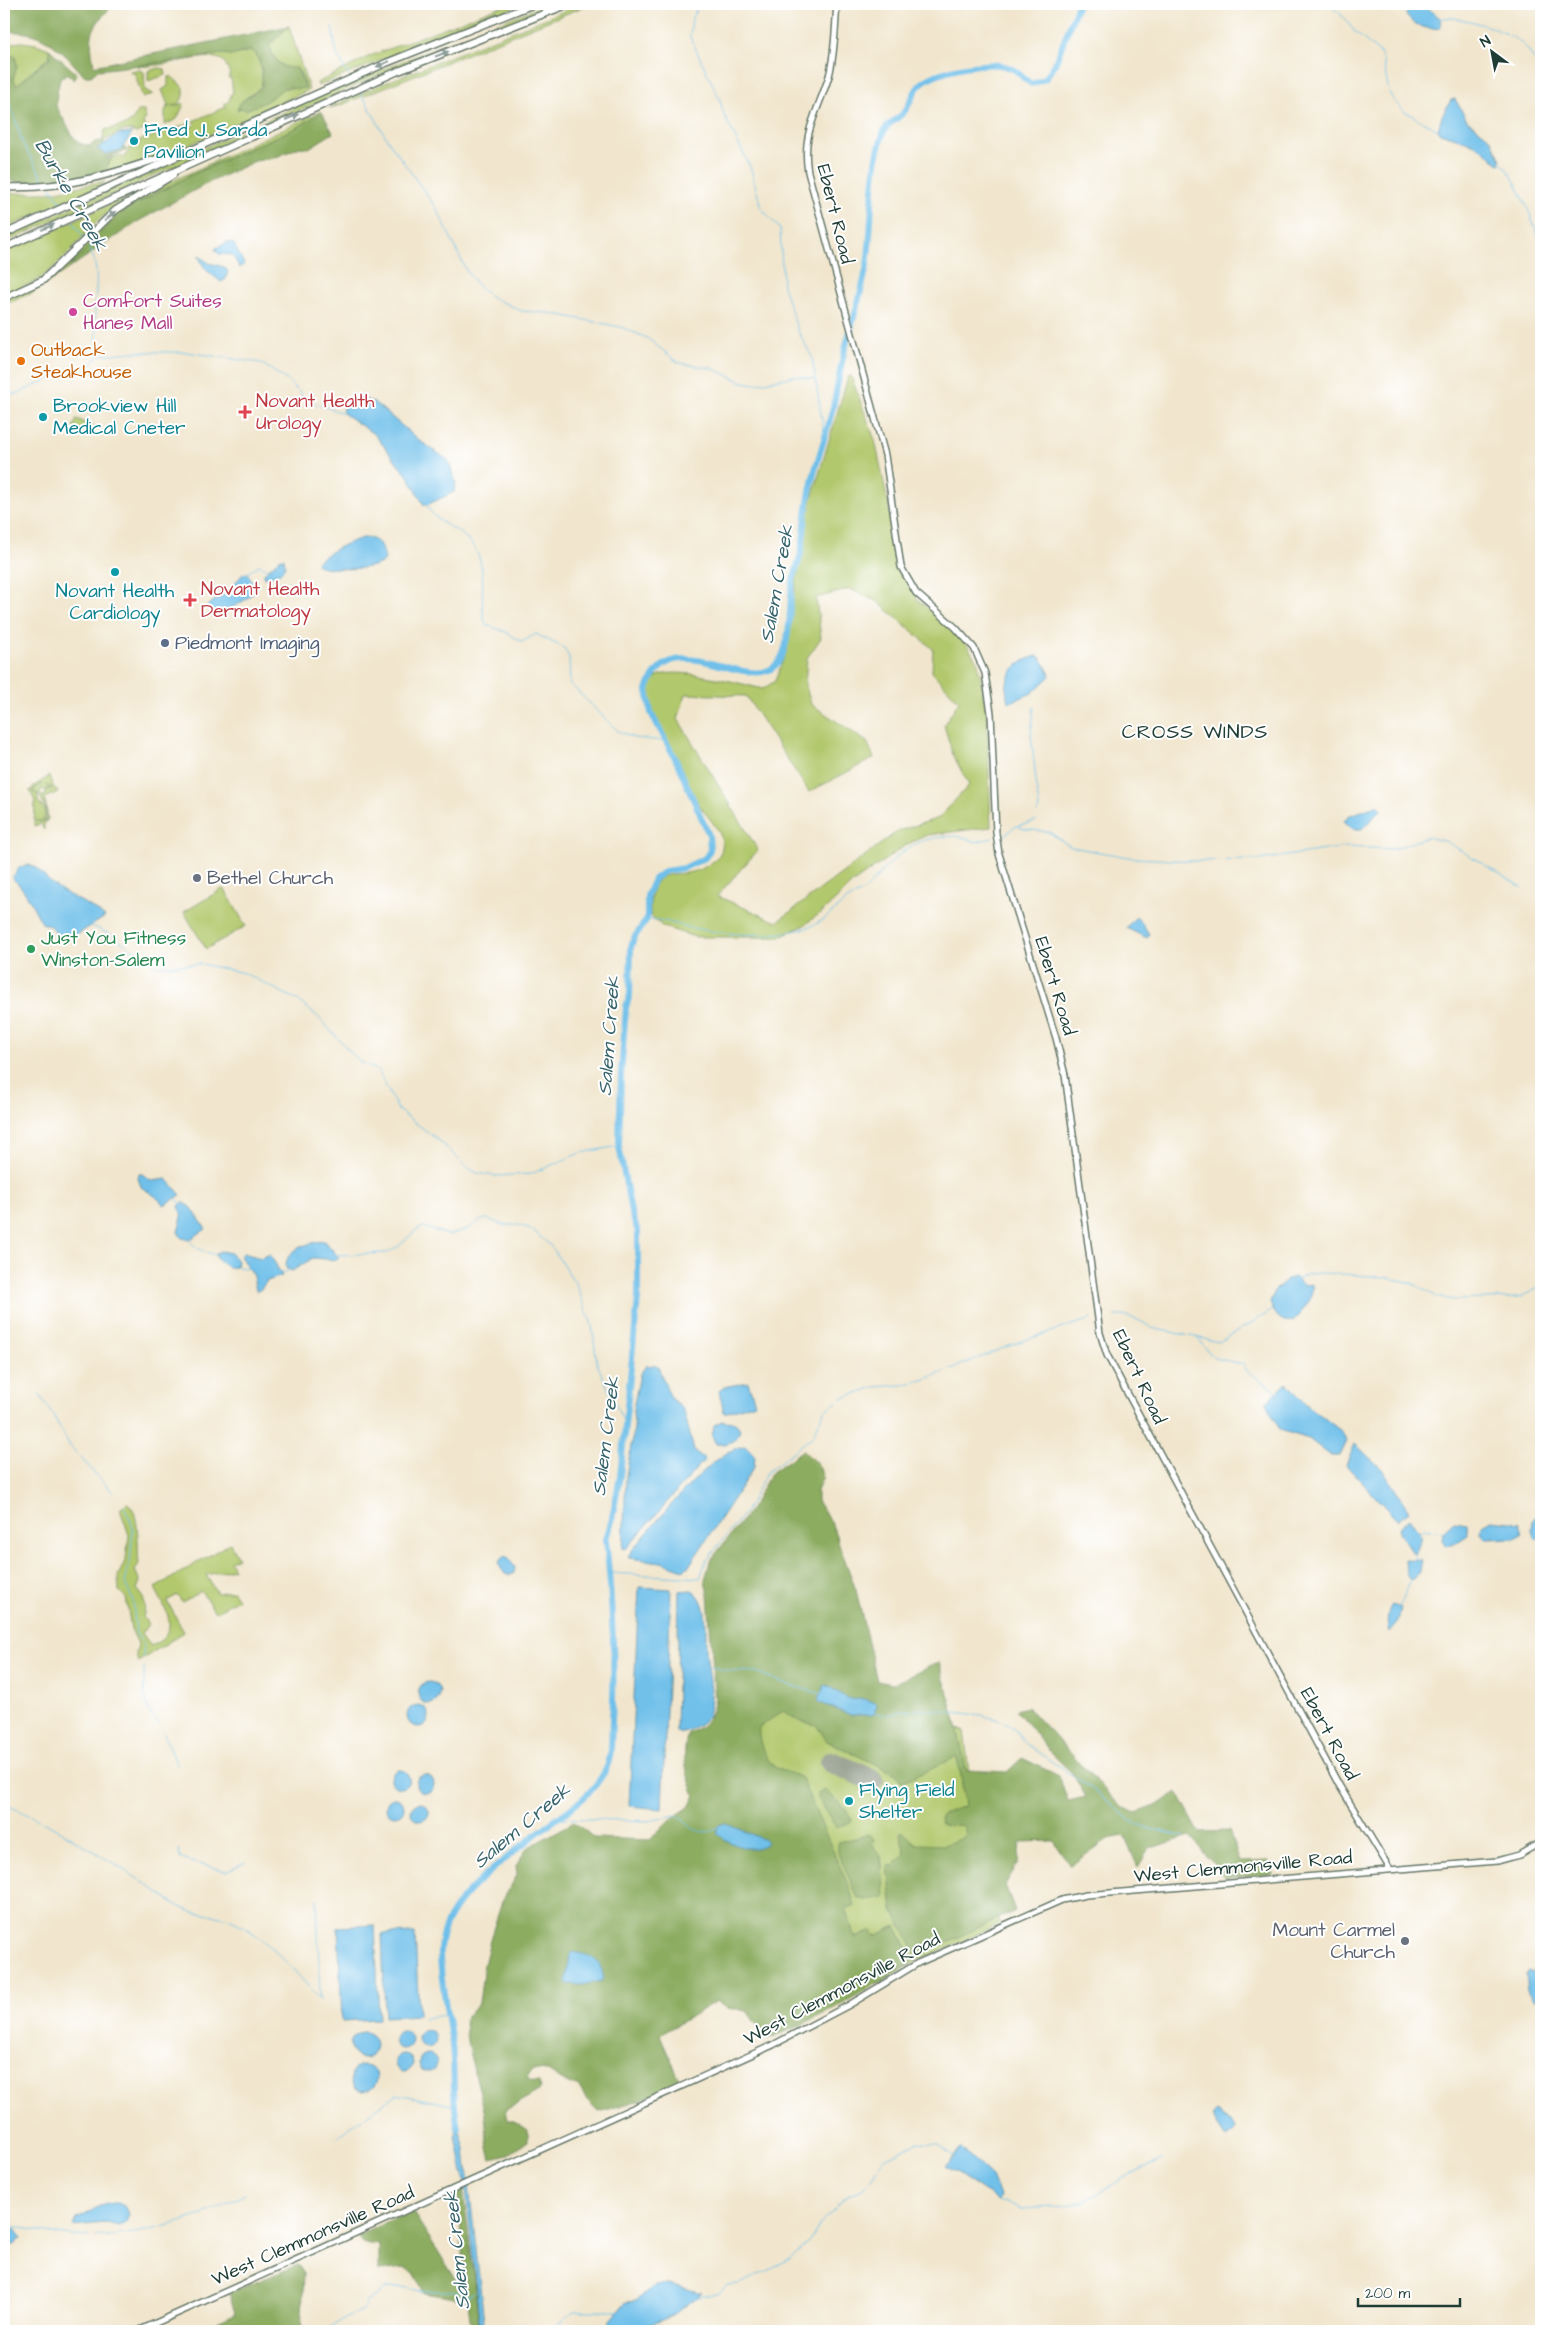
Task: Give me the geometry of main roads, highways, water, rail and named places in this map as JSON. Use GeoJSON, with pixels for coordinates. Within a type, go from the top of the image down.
{"type":"FeatureCollection","features":[{"type":"Feature","properties":{"kind":"highway"},"geometry":{"type":"LineString","coordinates":[[4,234],[386,63],[534,4]]}},
{"type":"Feature","properties":{"kind":"highway"},"geometry":{"type":"LineString","coordinates":[[4,248],[200,158],[396,72],[569,4]]}},
{"type":"Feature","properties":{"kind":"highway"},"geometry":{"type":"LineString","coordinates":[[4,187],[54,186],[100,178],[220,136]]}},
{"type":"Feature","properties":{"kind":"highway"},"geometry":{"type":"LineString","coordinates":[[4,298],[43,280],[116,210],[200,158]]}},
{"type":"Feature","properties":{"kind":"main road","name":"Ebert Road"},"geometry":{"type":"LineString","coordinates":[[837,4],[829,76],[811,122],[807,140],[806,157],[814,198],[886,460],[901,567],[916,593],[974,648],[985,673],[991,713],[996,833],[1004,871],[1056,1038],[1065,1075],[1099,1326],[1107,1355],[1339,1785],[1390,1869]]}},
{"type":"Feature","properties":{"kind":"main road","name":"West Clemmonsville Road"},"geometry":{"type":"LineString","coordinates":[[138,2331],[780,2042],[849,2005],[918,1963],[1062,1900],[1086,1895],[1503,1860],[1519,1855],[1541,1842]]}},
{"type":"Feature","properties":{"kind":"water"},"geometry":{"type":"Polygon","coordinates":[[[1409,4],[1423,4],[1440,18],[1441,27],[1432,29],[1417,25],[1406,15],[1409,4]]]}},
{"type":"Feature","properties":{"kind":"water"},"geometry":{"type":"Polygon","coordinates":[[[1455,99],[1467,120],[1491,139],[1501,160],[1500,164],[1477,146],[1440,133],[1438,130],[1442,116],[1451,100],[1455,99]]]}},
{"type":"Feature","properties":{"kind":"water"},"geometry":{"type":"Polygon","coordinates":[[[132,133],[121,150],[106,154],[97,149],[119,134],[132,133]]]}},
{"type":"Feature","properties":{"kind":"water"},"geometry":{"type":"Polygon","coordinates":[[[228,242],[234,244],[244,264],[240,268],[232,255],[219,254],[215,250],[228,242]]]}},
{"type":"Feature","properties":{"kind":"water"},"geometry":{"type":"Polygon","coordinates":[[[198,255],[209,263],[224,267],[228,271],[226,279],[221,282],[205,269],[198,255]]]}},
{"type":"Feature","properties":{"kind":"water"},"geometry":{"type":"Polygon","coordinates":[[[349,398],[362,398],[375,403],[420,441],[448,460],[456,483],[454,492],[424,505],[408,476],[375,435],[343,413],[342,403],[349,398]]]}},
{"type":"Feature","properties":{"kind":"water"},"geometry":{"type":"Polygon","coordinates":[[[363,538],[372,539],[379,543],[385,560],[380,564],[351,569],[330,568],[315,564],[337,548],[363,538]]]}},
{"type":"Feature","properties":{"kind":"water"},"geometry":{"type":"Polygon","coordinates":[[[281,558],[284,558],[285,566],[280,573],[264,578],[264,573],[281,558]]]}},
{"type":"Feature","properties":{"kind":"water"},"geometry":{"type":"Polygon","coordinates":[[[244,573],[248,574],[256,589],[252,594],[233,607],[219,611],[206,608],[224,595],[244,573]]]}},
{"type":"Feature","properties":{"kind":"water"},"geometry":{"type":"Polygon","coordinates":[[[1038,656],[1050,674],[1049,677],[1032,693],[1011,702],[1008,701],[1007,685],[1012,671],[1023,661],[1038,656]]]}},
{"type":"Feature","properties":{"kind":"water"},"geometry":{"type":"Polygon","coordinates":[[[1378,805],[1381,810],[1362,829],[1353,829],[1344,821],[1348,816],[1378,805]]]}},
{"type":"Feature","properties":{"kind":"water"},"geometry":{"type":"Polygon","coordinates":[[[28,865],[37,869],[62,891],[105,917],[62,944],[52,927],[42,923],[25,893],[12,878],[19,868],[28,865]]]}},
{"type":"Feature","properties":{"kind":"water"},"geometry":{"type":"Polygon","coordinates":[[[1136,917],[1149,934],[1147,938],[1126,928],[1136,917]]]}},
{"type":"Feature","properties":{"kind":"water"},"geometry":{"type":"Polygon","coordinates":[[[139,1174],[152,1181],[167,1179],[181,1195],[164,1205],[155,1196],[141,1187],[138,1178],[139,1174]]]}},
{"type":"Feature","properties":{"kind":"water"},"geometry":{"type":"Polygon","coordinates":[[[184,1202],[191,1207],[206,1229],[189,1240],[182,1238],[178,1232],[182,1217],[179,1206],[184,1202]]]}},
{"type":"Feature","properties":{"kind":"water"},"geometry":{"type":"Polygon","coordinates":[[[325,1241],[339,1258],[337,1260],[313,1258],[292,1271],[286,1268],[289,1256],[293,1251],[325,1241]]]}},
{"type":"Feature","properties":{"kind":"water"},"geometry":{"type":"Polygon","coordinates":[[[220,1251],[231,1253],[237,1261],[236,1267],[229,1268],[219,1261],[215,1255],[220,1251]]]}},
{"type":"Feature","properties":{"kind":"water"},"geometry":{"type":"Polygon","coordinates":[[[243,1253],[261,1258],[270,1254],[282,1276],[267,1281],[260,1290],[256,1291],[253,1276],[240,1256],[243,1253]]]}},
{"type":"Feature","properties":{"kind":"water"},"geometry":{"type":"Polygon","coordinates":[[[1295,1277],[1303,1285],[1312,1284],[1312,1289],[1310,1300],[1304,1309],[1293,1321],[1288,1322],[1281,1320],[1270,1303],[1276,1288],[1280,1287],[1287,1279],[1295,1277]]]}},
{"type":"Feature","properties":{"kind":"water"},"geometry":{"type":"Polygon","coordinates":[[[654,1365],[658,1367],[671,1398],[684,1411],[694,1451],[705,1459],[627,1548],[623,1549],[626,1476],[634,1428],[633,1409],[640,1374],[646,1366],[654,1365]]]}},
{"type":"Feature","properties":{"kind":"water"},"geometry":{"type":"Polygon","coordinates":[[[748,1382],[755,1403],[724,1413],[719,1391],[724,1387],[748,1382]]]}},
{"type":"Feature","properties":{"kind":"water"},"geometry":{"type":"Polygon","coordinates":[[[1287,1383],[1306,1404],[1341,1431],[1347,1441],[1340,1456],[1331,1456],[1309,1439],[1280,1430],[1266,1403],[1287,1383]]]}},
{"type":"Feature","properties":{"kind":"water"},"geometry":{"type":"Polygon","coordinates":[[[722,1421],[735,1422],[740,1429],[739,1433],[732,1441],[716,1444],[712,1436],[714,1425],[722,1421]]]}},
{"type":"Feature","properties":{"kind":"water"},"geometry":{"type":"Polygon","coordinates":[[[1355,1444],[1382,1469],[1409,1511],[1397,1520],[1346,1465],[1355,1444]]]}},
{"type":"Feature","properties":{"kind":"water"},"geometry":{"type":"Polygon","coordinates":[[[746,1446],[755,1456],[754,1467],[689,1566],[683,1570],[661,1562],[629,1558],[628,1556],[633,1549],[670,1506],[702,1473],[718,1459],[733,1450],[746,1446]]]}},
{"type":"Feature","properties":{"kind":"water"},"geometry":{"type":"Polygon","coordinates":[[[1535,1517],[1541,1518],[1541,1539],[1534,1538],[1532,1530],[1535,1517]]]}},
{"type":"Feature","properties":{"kind":"water"},"geometry":{"type":"Polygon","coordinates":[[[1409,1518],[1422,1537],[1416,1552],[1413,1553],[1398,1528],[1409,1518]]]}},
{"type":"Feature","properties":{"kind":"water"},"geometry":{"type":"Polygon","coordinates":[[[1491,1520],[1520,1523],[1523,1534],[1515,1538],[1486,1539],[1481,1533],[1482,1525],[1491,1520]]]}},
{"type":"Feature","properties":{"kind":"water"},"geometry":{"type":"Polygon","coordinates":[[[1454,1522],[1467,1524],[1468,1535],[1454,1544],[1446,1546],[1442,1540],[1443,1532],[1454,1522]]]}},
{"type":"Feature","properties":{"kind":"water"},"geometry":{"type":"Polygon","coordinates":[[[504,1556],[509,1558],[515,1567],[514,1573],[510,1575],[505,1574],[500,1567],[499,1562],[504,1556]]]}},
{"type":"Feature","properties":{"kind":"water"},"geometry":{"type":"Polygon","coordinates":[[[1405,1559],[1422,1560],[1420,1571],[1414,1579],[1409,1579],[1406,1574],[1405,1559]]]}},
{"type":"Feature","properties":{"kind":"water"},"geometry":{"type":"Polygon","coordinates":[[[639,1587],[671,1589],[662,1809],[629,1806],[639,1587]]]}},
{"type":"Feature","properties":{"kind":"water"},"geometry":{"type":"Polygon","coordinates":[[[692,1590],[702,1601],[704,1608],[711,1692],[710,1709],[707,1718],[697,1726],[689,1730],[676,1732],[679,1591],[692,1590]]]}},
{"type":"Feature","properties":{"kind":"water"},"geometry":{"type":"Polygon","coordinates":[[[1392,1605],[1401,1608],[1398,1621],[1389,1632],[1388,1618],[1392,1605]]]}},
{"type":"Feature","properties":{"kind":"water"},"geometry":{"type":"Polygon","coordinates":[[[429,1682],[437,1685],[440,1693],[437,1701],[429,1704],[421,1701],[418,1693],[421,1685],[429,1682]]]}},
{"type":"Feature","properties":{"kind":"water"},"geometry":{"type":"Polygon","coordinates":[[[825,1685],[847,1698],[872,1701],[876,1704],[875,1713],[872,1715],[851,1715],[820,1703],[818,1699],[825,1685]]]}},
{"type":"Feature","properties":{"kind":"water"},"geometry":{"type":"Polygon","coordinates":[[[418,1705],[426,1708],[429,1716],[426,1724],[418,1727],[410,1724],[407,1716],[410,1708],[418,1705]]]}},
{"type":"Feature","properties":{"kind":"water"},"geometry":{"type":"Polygon","coordinates":[[[396,1770],[404,1770],[409,1775],[407,1786],[396,1788],[391,1783],[391,1775],[396,1770]]]}},
{"type":"Feature","properties":{"kind":"water"},"geometry":{"type":"Polygon","coordinates":[[[421,1775],[429,1775],[434,1780],[432,1791],[421,1793],[416,1788],[416,1780],[421,1775]]]}},
{"type":"Feature","properties":{"kind":"water"},"geometry":{"type":"Polygon","coordinates":[[[391,1798],[399,1798],[404,1803],[402,1814],[391,1816],[386,1811],[386,1803],[391,1798]]]}},
{"type":"Feature","properties":{"kind":"water"},"geometry":{"type":"Polygon","coordinates":[[[416,1803],[424,1803],[429,1808],[427,1819],[416,1821],[411,1816],[411,1808],[416,1803]]]}},
{"type":"Feature","properties":{"kind":"water"},"geometry":{"type":"Polygon","coordinates":[[[725,1823],[765,1840],[767,1843],[755,1848],[741,1847],[734,1844],[716,1833],[719,1825],[725,1823]]]}},
{"type":"Feature","properties":{"kind":"water"},"geometry":{"type":"Polygon","coordinates":[[[375,1925],[379,2019],[342,2021],[338,1927],[375,1925]]]}},
{"type":"Feature","properties":{"kind":"water"},"geometry":{"type":"Polygon","coordinates":[[[415,1933],[419,2015],[385,2017],[382,1934],[415,1933]]]}},
{"type":"Feature","properties":{"kind":"water"},"geometry":{"type":"Polygon","coordinates":[[[572,1952],[594,1959],[602,1971],[604,1978],[602,1981],[582,1985],[568,1984],[566,1982],[570,1954],[572,1952]]]}},
{"type":"Feature","properties":{"kind":"water"},"geometry":{"type":"Polygon","coordinates":[[[1528,1971],[1541,1976],[1541,1996],[1535,2001],[1527,1988],[1525,1973],[1528,1971]]]}},
{"type":"Feature","properties":{"kind":"water"},"geometry":{"type":"Polygon","coordinates":[[[423,2030],[431,2030],[436,2035],[434,2046],[423,2048],[418,2043],[418,2035],[423,2030]]]}},
{"type":"Feature","properties":{"kind":"water"},"geometry":{"type":"Polygon","coordinates":[[[399,2031],[407,2031],[412,2036],[410,2047],[399,2049],[394,2044],[394,2036],[399,2031]]]}},
{"type":"Feature","properties":{"kind":"water"},"geometry":{"type":"Polygon","coordinates":[[[363,2032],[372,2036],[376,2045],[372,2054],[363,2058],[354,2054],[350,2045],[354,2036],[363,2032]]]}},
{"type":"Feature","properties":{"kind":"water"},"geometry":{"type":"Polygon","coordinates":[[[400,2054],[408,2054],[413,2059],[411,2070],[400,2072],[395,2067],[395,2059],[400,2054]]]}},
{"type":"Feature","properties":{"kind":"water"},"geometry":{"type":"Polygon","coordinates":[[[424,2054],[432,2054],[437,2059],[435,2070],[424,2072],[419,2067],[419,2059],[424,2054]]]}},
{"type":"Feature","properties":{"kind":"water"},"geometry":{"type":"Polygon","coordinates":[[[364,2065],[373,2069],[377,2078],[373,2087],[364,2091],[355,2087],[351,2078],[355,2069],[364,2065]]]}},
{"type":"Feature","properties":{"kind":"water"},"geometry":{"type":"Polygon","coordinates":[[[1215,2112],[1231,2122],[1235,2127],[1233,2133],[1226,2138],[1212,2116],[1215,2112]]]}},
{"type":"Feature","properties":{"kind":"water","name":"Salem Creek"},"geometry":{"type":"Polygon","coordinates":[[[457,2121],[465,2149],[485,2331],[480,2331],[466,2189],[456,2136],[457,2121]]]}},
{"type":"Feature","properties":{"kind":"water"},"geometry":{"type":"Polygon","coordinates":[[[961,2148],[992,2177],[1000,2196],[998,2201],[946,2166],[961,2148]]]}},
{"type":"Feature","properties":{"kind":"water"},"geometry":{"type":"Polygon","coordinates":[[[118,2203],[126,2207],[129,2214],[125,2224],[119,2226],[106,2223],[73,2226],[76,2219],[100,2206],[118,2203]]]}},
{"type":"Feature","properties":{"kind":"water"},"geometry":{"type":"Polygon","coordinates":[[[16,2230],[21,2238],[15,2244],[4,2248],[4,2232],[16,2230]]]}},
{"type":"Feature","properties":{"kind":"water"},"geometry":{"type":"Polygon","coordinates":[[[668,2284],[702,2293],[670,2316],[648,2325],[623,2327],[609,2324],[608,2322],[626,2302],[636,2301],[654,2286],[668,2284]]]}},
{"type":"Feature","properties":{"kind":"waterway"},"geometry":{"type":"LineString","coordinates":[[699,4],[692,18],[690,37],[720,100],[724,115],[751,169],[761,208],[780,229],[783,286],[798,331],[812,357],[825,439]]}},
{"type":"Feature","properties":{"kind":"waterway","name":"Salem Creek"},"geometry":{"type":"LineString","coordinates":[[458,2128],[452,2045],[443,1989],[440,1955],[442,1936],[449,1918],[460,1902],[489,1872],[574,1806],[592,1789],[606,1769],[611,1751],[613,1697],[612,1607],[606,1539],[612,1519],[620,1476],[638,1298],[638,1232],[631,1212],[619,1146],[621,1075],[626,1007],[630,995],[631,947],[634,938],[647,919],[647,895],[654,879],[665,871],[684,868],[705,858],[710,850],[709,835],[675,758],[651,713],[647,690],[659,669],[675,660],[694,660],[754,673],[770,669],[782,656],[787,639],[792,586],[802,548],[809,495],[830,421],[843,359],[867,265],[876,164],[885,130],[904,112],[919,86],[940,73],[979,65],[1002,65],[1016,71],[1032,84],[1045,79],[1055,64],[1078,4]]}},
{"type":"Feature","properties":{"kind":"waterway"},"geometry":{"type":"LineString","coordinates":[[1326,4],[1340,13],[1355,32],[1380,53],[1389,93],[1395,102],[1404,111],[1438,130]]}},
{"type":"Feature","properties":{"kind":"waterway"},"geometry":{"type":"LineString","coordinates":[[1439,19],[1447,18],[1469,21],[1505,33],[1527,48],[1535,62],[1541,67]]}},
{"type":"Feature","properties":{"kind":"waterway"},"geometry":{"type":"LineString","coordinates":[[332,27],[337,55],[349,76]]}},
{"type":"Feature","properties":{"kind":"waterway","name":"Burke Creek"},"geometry":{"type":"LineString","coordinates":[[4,84],[23,144],[45,182]]}},
{"type":"Feature","properties":{"kind":"waterway"},"geometry":{"type":"LineString","coordinates":[[360,91],[387,139],[437,209],[467,272],[480,288],[493,298],[522,311],[549,313],[621,327],[647,338],[679,363],[711,368],[743,382],[755,384],[794,376],[815,379]]}},
{"type":"Feature","properties":{"kind":"waterway"},"geometry":{"type":"LineString","coordinates":[[1500,162],[1512,176],[1518,187],[1541,245]]}},
{"type":"Feature","properties":{"kind":"waterway","name":"Burke Creek"},"geometry":{"type":"LineString","coordinates":[[50,187],[62,204]]}},
{"type":"Feature","properties":{"kind":"waterway","name":"Burke Creek"},"geometry":{"type":"LineString","coordinates":[[72,220],[84,238]]}},
{"type":"Feature","properties":{"kind":"waterway","name":"Burke Creek"},"geometry":{"type":"LineString","coordinates":[[86,241],[96,271],[95,318],[99,354]]}},
{"type":"Feature","properties":{"kind":"waterway","name":"Burke Creek"},"geometry":{"type":"LineString","coordinates":[[99,355],[135,352],[186,352],[261,363],[288,381],[308,401],[343,413]]}},
{"type":"Feature","properties":{"kind":"waterway"},"geometry":{"type":"LineString","coordinates":[[4,396],[19,393],[65,371],[91,365],[98,356]]}},
{"type":"Feature","properties":{"kind":"waterway","name":"Burke Creek"},"geometry":{"type":"LineString","coordinates":[[427,506],[443,523],[468,540],[478,555],[481,564],[486,625],[506,632],[522,642],[536,634],[564,648],[569,657],[570,684],[618,731],[634,738],[665,741]]}},
{"type":"Feature","properties":{"kind":"waterway"},"geometry":{"type":"LineString","coordinates":[[247,573],[259,565],[268,569]]}},
{"type":"Feature","properties":{"kind":"waterway"},"geometry":{"type":"LineString","coordinates":[[1034,707],[1031,734],[1039,808],[1037,813]]}},
{"type":"Feature","properties":{"kind":"waterway"},"geometry":{"type":"LineString","coordinates":[[1004,836],[1014,827],[1036,821]]}},
{"type":"Feature","properties":{"kind":"waterway"},"geometry":{"type":"LineString","coordinates":[[1019,827],[1049,832],[1071,847],[1134,858],[1194,861],[1259,860],[1345,847],[1393,849],[1427,837],[1447,842],[1523,888]]}},
{"type":"Feature","properties":{"kind":"waterway"},"geometry":{"type":"LineString","coordinates":[[647,919],[723,933],[777,934],[794,931],[809,927],[823,920],[848,899],[866,889],[891,862],[908,848],[918,843],[929,839],[955,836],[975,842],[992,838]]}},
{"type":"Feature","properties":{"kind":"waterway"},"geometry":{"type":"LineString","coordinates":[[90,925],[112,935],[156,966],[201,964],[244,973],[297,1000],[317,1016],[359,1061],[378,1071],[398,1110],[441,1142],[465,1166],[477,1173],[495,1176],[531,1174],[580,1153],[619,1146]]}},
{"type":"Feature","properties":{"kind":"waterway"},"geometry":{"type":"LineString","coordinates":[[176,1198],[181,1204]]}},
{"type":"Feature","properties":{"kind":"waterway"},"geometry":{"type":"LineString","coordinates":[[336,1255],[387,1253],[399,1246],[416,1230],[423,1227],[449,1235],[468,1229],[481,1220],[487,1219],[504,1225],[519,1225],[531,1229],[550,1245],[576,1284],[592,1325],[597,1364],[626,1427]]}},
{"type":"Feature","properties":{"kind":"waterway"},"geometry":{"type":"LineString","coordinates":[[189,1238],[196,1247],[216,1255]]}},
{"type":"Feature","properties":{"kind":"waterway"},"geometry":{"type":"LineString","coordinates":[[236,1267],[247,1268]]}},
{"type":"Feature","properties":{"kind":"waterway"},"geometry":{"type":"LineString","coordinates":[[281,1274],[289,1270]]}},
{"type":"Feature","properties":{"kind":"waterway"},"geometry":{"type":"LineString","coordinates":[[1297,1280],[1308,1274],[1323,1273],[1385,1277],[1412,1283],[1437,1297],[1454,1300],[1518,1298],[1541,1287]]}},
{"type":"Feature","properties":{"kind":"waterway"},"geometry":{"type":"LineString","coordinates":[[1114,1316],[1134,1319],[1151,1328],[1219,1342],[1273,1310]]}},
{"type":"Feature","properties":{"kind":"waterway"},"geometry":{"type":"LineString","coordinates":[[609,1573],[700,1578],[706,1561],[746,1511],[766,1473],[813,1436],[824,1411],[842,1398],[875,1387],[902,1385],[926,1379],[1019,1342],[1091,1319]]}},
{"type":"Feature","properties":{"kind":"waterway"},"geometry":{"type":"LineString","coordinates":[[1197,1338],[1214,1358],[1243,1364],[1247,1371],[1277,1392]]}},
{"type":"Feature","properties":{"kind":"waterway"},"geometry":{"type":"LineString","coordinates":[[39,1394],[70,1446],[112,1492]]}},
{"type":"Feature","properties":{"kind":"waterway"},"geometry":{"type":"LineString","coordinates":[[124,1507],[133,1529],[130,1561],[125,1583],[133,1601],[136,1634],[144,1645],[143,1658]]}},
{"type":"Feature","properties":{"kind":"waterway"},"geometry":{"type":"LineString","coordinates":[[1419,1532],[1424,1529],[1442,1532]]}},
{"type":"Feature","properties":{"kind":"waterway"},"geometry":{"type":"LineString","coordinates":[[1415,1550],[1416,1561]]}},
{"type":"Feature","properties":{"kind":"waterway"},"geometry":{"type":"LineString","coordinates":[[1399,1608],[1411,1579]]}},
{"type":"Feature","properties":{"kind":"waterway"},"geometry":{"type":"LineString","coordinates":[[708,1666],[728,1671],[756,1672],[789,1685],[822,1694]]}},
{"type":"Feature","properties":{"kind":"waterway"},"geometry":{"type":"LineString","coordinates":[[144,1667],[145,1698],[150,1712],[160,1724]]}},
{"type":"Feature","properties":{"kind":"waterway"},"geometry":{"type":"LineString","coordinates":[[875,1713],[889,1715],[900,1711],[923,1709],[981,1715],[1002,1721],[1015,1730],[1026,1744],[1098,1793],[1131,1821],[1151,1829],[1185,1837]]}},
{"type":"Feature","properties":{"kind":"waterway"},"geometry":{"type":"LineString","coordinates":[[163,1732],[177,1765]]}},
{"type":"Feature","properties":{"kind":"waterway"},"geometry":{"type":"LineString","coordinates":[[4,1804],[35,1818],[80,1843],[131,1874],[178,1906],[226,1918],[244,1927],[280,1956],[320,2000]]}},
{"type":"Feature","properties":{"kind":"waterway"},"geometry":{"type":"LineString","coordinates":[[559,1818],[650,1821],[675,1815],[699,1831],[710,1831],[720,1826]]}},
{"type":"Feature","properties":{"kind":"waterway"},"geometry":{"type":"LineString","coordinates":[[179,1850],[180,1858],[184,1860],[227,1871],[245,1862]]}},
{"type":"Feature","properties":{"kind":"waterway"},"geometry":{"type":"LineString","coordinates":[[317,1899],[320,1999]]}},
{"type":"Feature","properties":{"kind":"waterway"},"geometry":{"type":"LineString","coordinates":[[424,2018],[447,2015]]}},
{"type":"Feature","properties":{"kind":"waterway"},"geometry":{"type":"LineString","coordinates":[[336,2137],[397,2094],[456,2106]]}},
{"type":"Feature","properties":{"kind":"waterway"},"geometry":{"type":"LineString","coordinates":[[696,2298],[720,2292],[727,2285],[739,2284],[790,2259],[811,2240],[819,2226],[845,2197],[862,2189],[885,2158],[918,2142],[939,2145],[953,2156]]}},
{"type":"Feature","properties":{"kind":"waterway"},"geometry":{"type":"LineString","coordinates":[[998,2201],[1021,2209],[1067,2206],[1085,2201],[1130,2174],[1162,2160]]}},
{"type":"Feature","properties":{"kind":"waterway"},"geometry":{"type":"LineString","coordinates":[[4,2228],[21,2228],[72,2236],[94,2237],[139,2232],[183,2221],[245,2194]]}},
{"type":"Feature","properties":{"kind":"waterway"},"geometry":{"type":"LineString","coordinates":[[325,2331],[363,2310],[366,2302],[387,2288],[403,2287],[419,2291],[460,2291],[464,2296],[470,2295],[475,2291]]}},
{"type":"Feature","properties":{"kind":"waterway"},"geometry":{"type":"LineString","coordinates":[[549,2331],[575,2311],[619,2311]]}},
{"type":"Feature","properties":{"kind":"place","name":"Fred J. Sarda Pavilion"},"geometry":{"type":"Point","coordinates":[134,141]}},
{"type":"Feature","properties":{"kind":"place","name":"Comfort Suites Hanes Mall"},"geometry":{"type":"Point","coordinates":[73,312]}},
{"type":"Feature","properties":{"kind":"place","name":"Outback Steakhouse"},"geometry":{"type":"Point","coordinates":[21,361]}},
{"type":"Feature","properties":{"kind":"place","name":"Novant Health Urology"},"geometry":{"type":"Point","coordinates":[245,412]}},
{"type":"Feature","properties":{"kind":"place","name":"Brookview Hill Medical Cneter"},"geometry":{"type":"Point","coordinates":[43,417]}},
{"type":"Feature","properties":{"kind":"place","name":"Novant Health Cardiology"},"geometry":{"type":"Point","coordinates":[115,572]}},
{"type":"Feature","properties":{"kind":"place","name":"Novant Health Dermatology"},"geometry":{"type":"Point","coordinates":[190,600]}},
{"type":"Feature","properties":{"kind":"place","name":"Piedmont Imaging"},"geometry":{"type":"Point","coordinates":[165,643]}},
{"type":"Feature","properties":{"kind":"place","name":"Bethel Church"},"geometry":{"type":"Point","coordinates":[197,878]}},
{"type":"Feature","properties":{"kind":"place","name":"Just You Fitness Winston-Salem"},"geometry":{"type":"Point","coordinates":[31,949]}},
{"type":"Feature","properties":{"kind":"place","name":"Flying Field Shelter"},"geometry":{"type":"Point","coordinates":[849,1801]}},
{"type":"Feature","properties":{"kind":"place","name":"Mount Carmel Church"},"geometry":{"type":"Point","coordinates":[1405,1941]}},
{"type":"Feature","properties":{"kind":"district","name":"CROSS WINDS"},"geometry":{"type":"Point","coordinates":[1195,732]}}]}
